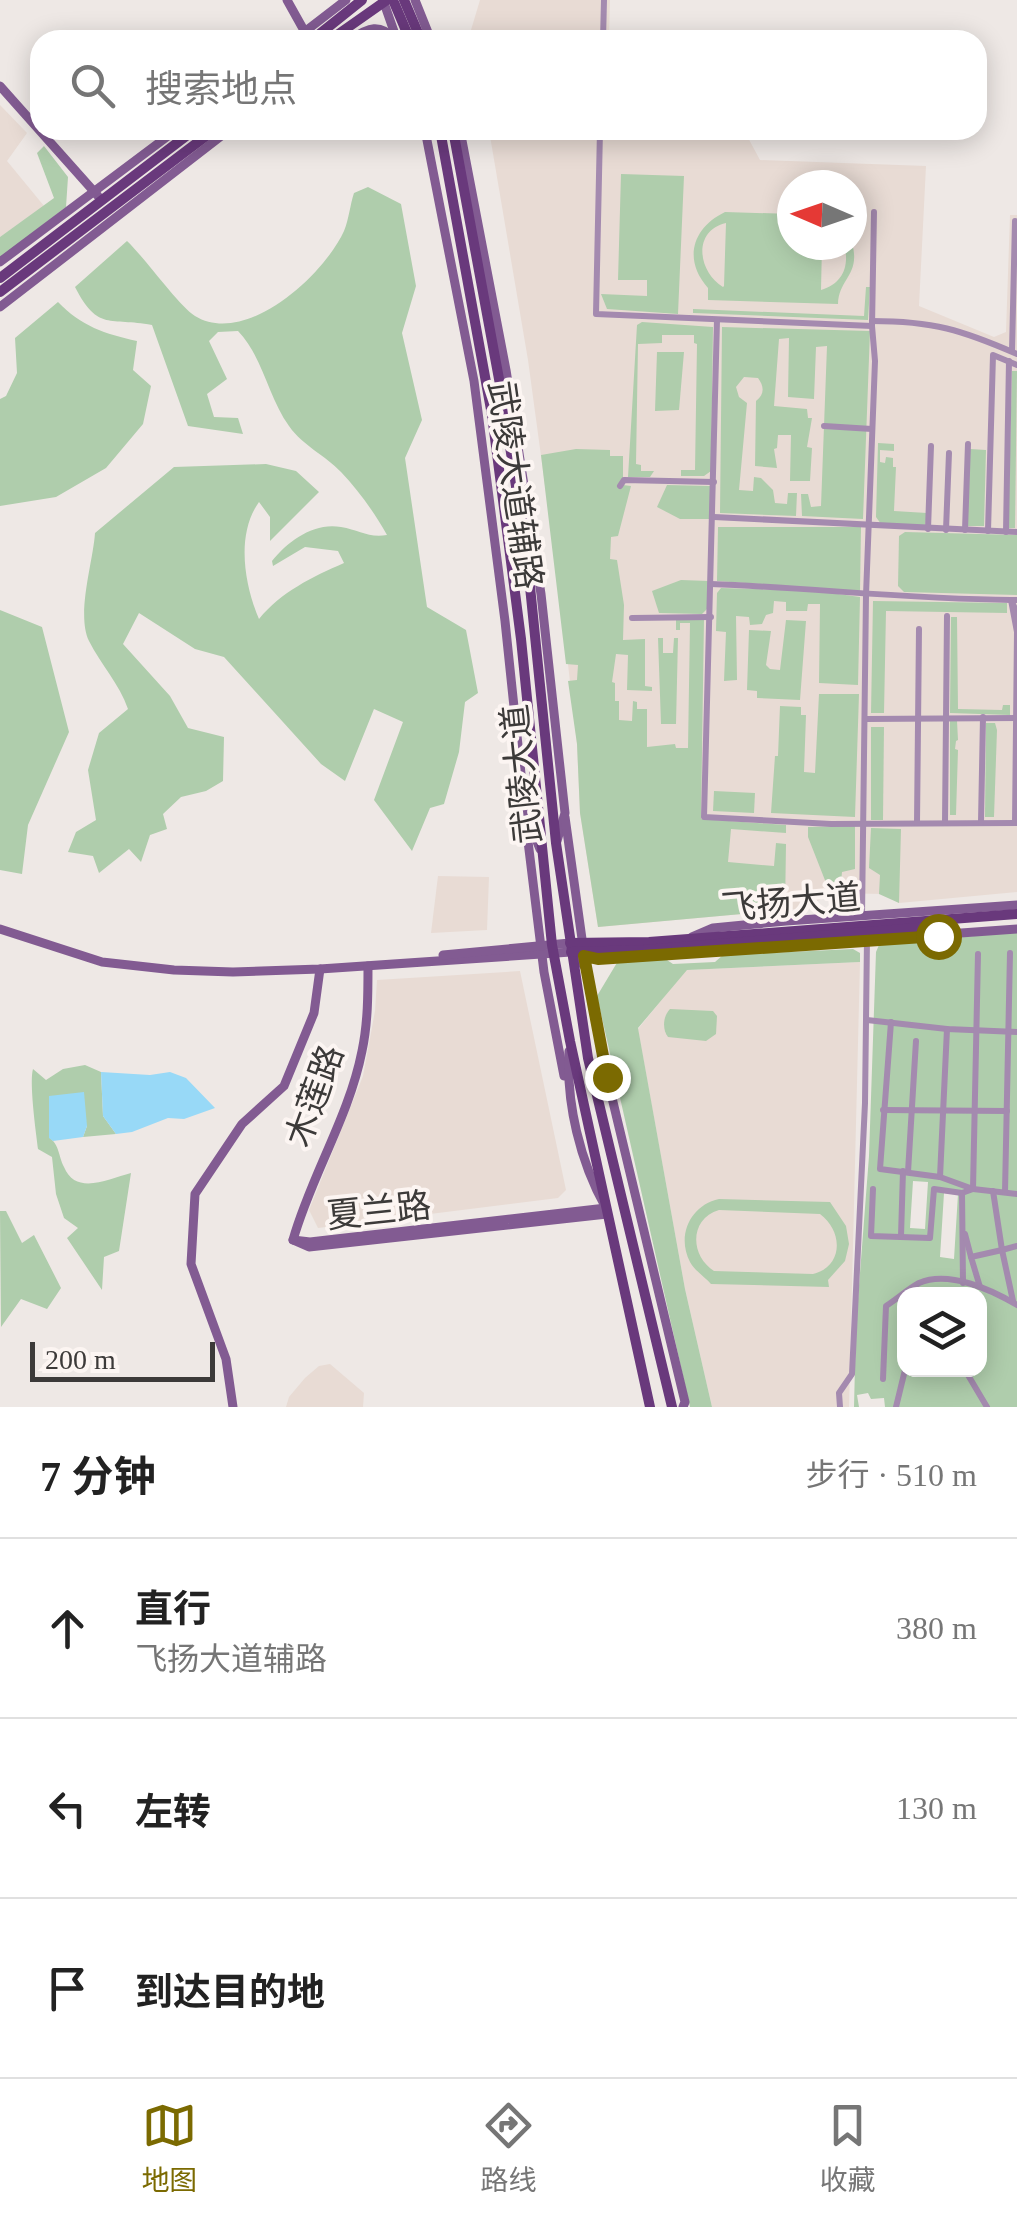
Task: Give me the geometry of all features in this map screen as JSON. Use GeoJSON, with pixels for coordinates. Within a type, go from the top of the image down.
{"type":"FeatureCollection","features":[{"type":"Feature","properties":{"kind":"main road"},"geometry":{"type":"LineString","coordinates":[[344,30],[387,0],[404,30]]}},
{"type":"Feature","properties":{"kind":"main road"},"geometry":{"type":"LineString","coordinates":[[404,0],[417,30]]}},
{"type":"Feature","properties":{"kind":"main road"},"geometry":{"type":"LineString","coordinates":[[318,30],[355,2]]}},
{"type":"Feature","properties":{"kind":"main road"},"geometry":{"type":"LineString","coordinates":[[0,278],[99,197],[180,140]]}},
{"type":"Feature","properties":{"kind":"main road"},"geometry":{"type":"LineString","coordinates":[[0,292],[201,140]]}},
{"type":"Feature","properties":{"kind":"main road","name":"武陵大道"},"geometry":{"type":"LineString","coordinates":[[442,140],[492,415],[514,578],[547,950],[650,1407]]}},
{"type":"Feature","properties":{"kind":"main road","name":"武陵大道"},"geometry":{"type":"LineString","coordinates":[[459,140],[528,567],[556,843],[588,1058],[672,1407]]}},
{"type":"Feature","properties":{"kind":"main road","name":"飞扬大道"},"geometry":{"type":"LineString","coordinates":[[584,950],[814,927],[908,929],[1017,918]]}},
{"type":"Feature","properties":{"kind":"main road","name":"飞扬大道"},"geometry":{"type":"LineString","coordinates":[[570,947],[644,950],[930,920],[1017,918]]}},
{"type":"Feature","properties":{"kind":"street"},"geometry":{"type":"LineString","coordinates":[[287,0],[305,30]]}},
{"type":"Feature","properties":{"kind":"street"},"geometry":{"type":"LineString","coordinates":[[387,0],[394,30]]}},
{"type":"Feature","properties":{"kind":"street"},"geometry":{"type":"LineString","coordinates":[[418,0],[427,30]]}},
{"type":"Feature","properties":{"kind":"street"},"geometry":{"type":"LineString","coordinates":[[602,30],[604,0]]}},
{"type":"Feature","properties":{"kind":"street"},"geometry":{"type":"LineString","coordinates":[[361,18],[379,19],[389,30]]}},
{"type":"Feature","properties":{"kind":"street"},"geometry":{"type":"LineString","coordinates":[[0,86],[30,120]]}},
{"type":"Feature","properties":{"kind":"street"},"geometry":{"type":"LineString","coordinates":[[48,140],[99,197]]}},
{"type":"Feature","properties":{"kind":"street"},"geometry":{"type":"LineString","coordinates":[[0,264],[99,197],[165,140]]}},
{"type":"Feature","properties":{"kind":"street"},"geometry":{"type":"LineString","coordinates":[[0,307],[216,140]]}},
{"type":"Feature","properties":{"kind":"street","name":"武陵大道辅路"},"geometry":{"type":"LineString","coordinates":[[427,140],[474,382],[525,812],[540,849]]}},
{"type":"Feature","properties":{"kind":"street","name":"武陵大道辅路"},"geometry":{"type":"LineString","coordinates":[[459,140],[506,370],[541,594],[565,814],[556,843]]}},
{"type":"Feature","properties":{"kind":"street"},"geometry":{"type":"LineString","coordinates":[[600,140],[596,314],[934,324],[974,335],[1014,353],[1016,221]]}},
{"type":"Feature","properties":{"kind":"street"},"geometry":{"type":"LineString","coordinates":[[840,1407],[839,1393],[852,1374],[866,1020],[862,824],[875,361],[874,212]]}},
{"type":"Feature","properties":{"kind":"street"},"geometry":{"type":"LineString","coordinates":[[0,264],[30,256]]}},
{"type":"Feature","properties":{"kind":"street"},"geometry":{"type":"LineString","coordinates":[[717,320],[704,817],[862,824],[1016,823],[1014,600]]}},
{"type":"Feature","properties":{"kind":"street"},"geometry":{"type":"LineString","coordinates":[[988,531],[993,356],[1013,363],[1006,532]]}},
{"type":"Feature","properties":{"kind":"street"},"geometry":{"type":"LineString","coordinates":[[504,406],[506,370]]}},
{"type":"Feature","properties":{"kind":"street"},"geometry":{"type":"LineString","coordinates":[[474,382],[492,415]]}},
{"type":"Feature","properties":{"kind":"street"},"geometry":{"type":"LineString","coordinates":[[824,426],[872,430]]}},
{"type":"Feature","properties":{"kind":"street"},"geometry":{"type":"LineString","coordinates":[[965,530],[968,444]]}},
{"type":"Feature","properties":{"kind":"street"},"geometry":{"type":"LineString","coordinates":[[928,529],[930,446]]}},
{"type":"Feature","properties":{"kind":"street"},"geometry":{"type":"LineString","coordinates":[[946,530],[949,453]]}},
{"type":"Feature","properties":{"kind":"street"},"geometry":{"type":"LineString","coordinates":[[620,486],[624,480],[714,482]]}},
{"type":"Feature","properties":{"kind":"street"},"geometry":{"type":"LineString","coordinates":[[714,517],[1017,532]]}},
{"type":"Feature","properties":{"kind":"street"},"geometry":{"type":"LineString","coordinates":[[528,567],[541,594]]}},
{"type":"Feature","properties":{"kind":"street"},"geometry":{"type":"LineString","coordinates":[[505,621],[514,578]]}},
{"type":"Feature","properties":{"kind":"street"},"geometry":{"type":"LineString","coordinates":[[712,584],[1014,600]]}},
{"type":"Feature","properties":{"kind":"street"},"geometry":{"type":"LineString","coordinates":[[1014,600],[1017,613]]}},
{"type":"Feature","properties":{"kind":"street"},"geometry":{"type":"LineString","coordinates":[[632,618],[710,616]]}},
{"type":"Feature","properties":{"kind":"street"},"geometry":{"type":"LineString","coordinates":[[945,823],[948,616]]}},
{"type":"Feature","properties":{"kind":"street"},"geometry":{"type":"LineString","coordinates":[[917,823],[918,629]]}},
{"type":"Feature","properties":{"kind":"street"},"geometry":{"type":"LineString","coordinates":[[980,822],[983,717]]}},
{"type":"Feature","properties":{"kind":"street"},"geometry":{"type":"LineString","coordinates":[[865,719],[1016,718]]}},
{"type":"Feature","properties":{"kind":"street"},"geometry":{"type":"LineString","coordinates":[[525,812],[567,1087],[593,1184],[607,1211]]}},
{"type":"Feature","properties":{"kind":"street"},"geometry":{"type":"LineString","coordinates":[[565,814],[586,968],[607,1077],[685,1402],[683,1407]]}},
{"type":"Feature","properties":{"kind":"street"},"geometry":{"type":"LineString","coordinates":[[864,929],[954,910],[1017,905]]}},
{"type":"Feature","properties":{"kind":"street"},"geometry":{"type":"LineString","coordinates":[[930,920],[954,910]]}},
{"type":"Feature","properties":{"kind":"street"},"geometry":{"type":"LineString","coordinates":[[786,921],[814,927]]}},
{"type":"Feature","properties":{"kind":"street"},"geometry":{"type":"LineString","coordinates":[[687,939],[713,928],[786,921],[938,936],[1017,929]]}},
{"type":"Feature","properties":{"kind":"street"},"geometry":{"type":"LineString","coordinates":[[0,927],[104,958],[213,968],[547,950]]}},
{"type":"Feature","properties":{"kind":"street"},"geometry":{"type":"LineString","coordinates":[[0,927],[102,962],[233,972],[368,966],[570,947],[586,968]]}},
{"type":"Feature","properties":{"kind":"street"},"geometry":{"type":"LineString","coordinates":[[908,929],[938,936]]}},
{"type":"Feature","properties":{"kind":"street"},"geometry":{"type":"LineString","coordinates":[[1005,1192],[1013,1032],[1010,953]]}},
{"type":"Feature","properties":{"kind":"street"},"geometry":{"type":"LineString","coordinates":[[973,1189],[978,954]]}},
{"type":"Feature","properties":{"kind":"street","name":"木莲路"},"geometry":{"type":"LineString","coordinates":[[293,1240],[305,1198],[356,1078],[367,1018],[368,966]]}},
{"type":"Feature","properties":{"kind":"street"},"geometry":{"type":"LineString","coordinates":[[232,1407],[226,1359],[191,1264],[195,1194],[242,1124],[284,1086],[314,1013],[320,969]]}},
{"type":"Feature","properties":{"kind":"street"},"geometry":{"type":"LineString","coordinates":[[866,1020],[1013,1032]]}},
{"type":"Feature","properties":{"kind":"street"},"geometry":{"type":"LineString","coordinates":[[891,1022],[880,1169],[940,1176],[973,1189],[1017,1194]]}},
{"type":"Feature","properties":{"kind":"street"},"geometry":{"type":"LineString","coordinates":[[940,1176],[947,1029]]}},
{"type":"Feature","properties":{"kind":"street"},"geometry":{"type":"LineString","coordinates":[[567,1087],[570,1041]]}},
{"type":"Feature","properties":{"kind":"street"},"geometry":{"type":"LineString","coordinates":[[901,1236],[916,1041]]}},
{"type":"Feature","properties":{"kind":"street"},"geometry":{"type":"LineString","coordinates":[[884,1110],[1007,1111]]}},
{"type":"Feature","properties":{"kind":"street"},"geometry":{"type":"LineString","coordinates":[[873,1189],[871,1236],[930,1238],[934,1189],[962,1193],[973,1189]]}},
{"type":"Feature","properties":{"kind":"street"},"geometry":{"type":"LineString","coordinates":[[994,1191],[1015,1304]]}},
{"type":"Feature","properties":{"kind":"street"},"geometry":{"type":"LineString","coordinates":[[962,1193],[963,1282]]}},
{"type":"Feature","properties":{"kind":"street","name":"夏兰路"},"geometry":{"type":"LineString","coordinates":[[293,1240],[310,1242],[607,1211]]}},
{"type":"Feature","properties":{"kind":"street"},"geometry":{"type":"LineString","coordinates":[[963,1224],[980,1286]]}},
{"type":"Feature","properties":{"kind":"street"},"geometry":{"type":"LineString","coordinates":[[971,1257],[1017,1246]]}},
{"type":"Feature","properties":{"kind":"street"},"geometry":{"type":"LineString","coordinates":[[883,1379],[886,1306],[922,1282],[980,1286],[1015,1304]]}},
{"type":"Feature","properties":{"kind":"street"},"geometry":{"type":"LineString","coordinates":[[922,1282],[923,1287]]}},
{"type":"Feature","properties":{"kind":"street"},"geometry":{"type":"LineString","coordinates":[[896,1407],[903,1377]]}},
{"type":"Feature","properties":{"kind":"street"},"geometry":{"type":"LineString","coordinates":[[969,1377],[987,1407]]}},
{"type":"Feature","properties":{"kind":"shaded area"},"geometry":{"type":"Polygon","coordinates":[[[480,0],[610,0],[609,30],[471,30],[480,0]]]}},
{"type":"Feature","properties":{"kind":"shaded area"},"geometry":{"type":"Polygon","coordinates":[[[0,105],[27,133],[7,161],[44,206],[0,237],[0,105]]]}},
{"type":"Feature","properties":{"kind":"shaded area"},"geometry":{"type":"Polygon","coordinates":[[[491,140],[749,140],[760,160],[926,166],[919,306],[994,337],[1006,332],[1010,215],[1017,215],[1017,892],[899,903],[883,894],[830,893],[807,908],[598,927],[580,813],[577,744],[528,360],[491,140]]]}},
{"type":"Feature","properties":{"kind":"shaded area"},"geometry":{"type":"Polygon","coordinates":[[[438,876],[489,877],[487,930],[431,933],[438,876]]]}},
{"type":"Feature","properties":{"kind":"shaded area"},"geometry":{"type":"Polygon","coordinates":[[[860,962],[849,1407],[712,1407],[685,1289],[638,1029],[686,970],[860,962]]]}},
{"type":"Feature","properties":{"kind":"shaded area"},"geometry":{"type":"Polygon","coordinates":[[[520,971],[566,1190],[558,1198],[318,1228],[309,1210],[363,1076],[377,980],[520,971]]]}},
{"type":"Feature","properties":{"kind":"shaded area"},"geometry":{"type":"Polygon","coordinates":[[[330,1364],[364,1393],[363,1407],[286,1407],[305,1378],[319,1366],[330,1364]]]}},
{"type":"Feature","properties":{"kind":"green space"},"geometry":{"type":"Polygon","coordinates":[[[44,146],[68,177],[66,207],[0,258],[0,237],[54,198],[37,153],[44,146]]]}},
{"type":"Feature","properties":{"kind":"green space"},"geometry":{"type":"Polygon","coordinates":[[[621,174],[684,176],[678,314],[607,309],[601,294],[647,296],[647,280],[618,280],[621,174]]]}},
{"type":"Feature","properties":{"kind":"green space"},"geometry":{"type":"Polygon","coordinates":[[[368,187],[401,204],[416,286],[402,333],[422,420],[405,458],[427,607],[466,630],[478,693],[465,702],[459,752],[444,804],[430,808],[412,851],[374,800],[403,722],[374,709],[345,781],[321,764],[224,657],[195,649],[139,613],[123,644],[170,696],[188,728],[224,737],[223,781],[206,791],[181,797],[163,814],[167,829],[150,835],[141,862],[129,849],[99,873],[93,856],[68,852],[76,832],[96,820],[88,770],[99,733],[128,709],[85,630],[95,533],[174,467],[266,464],[296,471],[319,492],[270,541],[270,517],[259,502],[247,529],[246,575],[259,619],[287,593],[344,563],[338,551],[305,547],[273,566],[272,561],[294,540],[331,526],[387,535],[348,479],[289,426],[254,353],[238,331],[218,332],[209,341],[227,379],[207,394],[214,417],[238,418],[243,434],[188,426],[152,325],[98,317],[75,287],[127,241],[195,316],[215,323],[237,322],[281,302],[302,285],[334,249],[344,231],[354,193],[368,187]]]}},
{"type":"Feature","properties":{"kind":"green space"},"geometry":{"type":"Polygon","coordinates":[[[725,212],[777,214],[777,260],[822,260],[821,290],[840,278],[846,260],[854,260],[838,304],[708,300],[708,288],[695,267],[694,256],[705,227],[725,212]],[[726,223],[708,234],[702,252],[708,272],[723,287],[726,223]]]}},
{"type":"Feature","properties":{"kind":"green space"},"geometry":{"type":"Polygon","coordinates":[[[866,287],[870,287],[868,320],[693,313],[693,309],[864,316],[866,287]]]}},
{"type":"Feature","properties":{"kind":"green space"},"geometry":{"type":"Polygon","coordinates":[[[58,302],[94,328],[137,341],[133,370],[151,386],[143,424],[106,468],[56,497],[0,506],[0,399],[6,396],[17,373],[15,338],[58,302]]]}},
{"type":"Feature","properties":{"kind":"green space"},"geometry":{"type":"Polygon","coordinates":[[[642,322],[713,327],[711,471],[704,476],[681,476],[681,470],[695,470],[697,344],[694,335],[662,335],[662,343],[638,344],[636,464],[641,465],[641,471],[654,471],[650,477],[628,477],[637,325],[642,322]]]}},
{"type":"Feature","properties":{"kind":"green space"},"geometry":{"type":"Polygon","coordinates":[[[722,327],[870,331],[863,519],[802,516],[801,494],[808,494],[811,507],[821,506],[827,346],[816,347],[814,399],[788,397],[789,338],[779,339],[774,406],[807,409],[808,418],[812,418],[807,447],[812,448],[810,481],[790,481],[791,435],[778,435],[774,449],[777,468],[755,466],[756,401],[762,387],[758,378],[744,377],[736,387],[739,397],[747,403],[739,490],[753,491],[754,477],[761,478],[773,490],[775,503],[787,504],[788,493],[797,493],[796,516],[720,513],[722,327]]]}},
{"type":"Feature","properties":{"kind":"green space"},"geometry":{"type":"Polygon","coordinates":[[[657,352],[684,352],[679,410],[655,411],[657,352]]]}},
{"type":"Feature","properties":{"kind":"green space"},"geometry":{"type":"Polygon","coordinates":[[[1012,371],[1017,371],[1015,528],[1008,528],[1012,371]]]}},
{"type":"Feature","properties":{"kind":"green space"},"geometry":{"type":"Polygon","coordinates":[[[878,443],[894,444],[894,451],[880,450],[880,462],[885,463],[886,457],[893,458],[896,467],[894,511],[927,513],[925,526],[881,524],[876,517],[878,443]]]}},
{"type":"Feature","properties":{"kind":"green space"},"geometry":{"type":"Polygon","coordinates":[[[576,449],[610,450],[610,456],[623,456],[623,485],[631,486],[618,536],[611,537],[610,559],[617,560],[624,605],[623,640],[645,639],[645,686],[652,687],[652,691],[627,690],[628,655],[616,654],[612,682],[615,701],[619,701],[619,720],[632,721],[633,701],[637,702],[637,709],[647,709],[647,747],[675,744],[676,748],[688,748],[690,623],[680,623],[680,630],[676,630],[676,619],[704,619],[701,819],[786,825],[786,833],[731,829],[728,862],[774,866],[776,843],[786,844],[785,910],[598,927],[580,813],[577,744],[568,681],[577,680],[578,665],[566,664],[541,455],[576,449]]]}},
{"type":"Feature","properties":{"kind":"green space"},"geometry":{"type":"Polygon","coordinates":[[[970,449],[986,450],[984,526],[967,526],[970,449]]]}},
{"type":"Feature","properties":{"kind":"green space"},"geometry":{"type":"Polygon","coordinates":[[[667,485],[710,486],[710,519],[680,519],[657,507],[667,485]]]}},
{"type":"Feature","properties":{"kind":"green space"},"geometry":{"type":"Polygon","coordinates":[[[718,527],[861,527],[860,591],[717,581],[718,527]]]}},
{"type":"Feature","properties":{"kind":"green space"},"geometry":{"type":"Polygon","coordinates":[[[905,532],[1017,535],[1017,595],[904,592],[898,586],[899,536],[905,532]]]}},
{"type":"Feature","properties":{"kind":"green space"},"geometry":{"type":"Polygon","coordinates":[[[681,580],[709,581],[707,609],[702,614],[659,613],[652,591],[681,580]]]}},
{"type":"Feature","properties":{"kind":"green space"},"geometry":{"type":"Polygon","coordinates":[[[721,588],[816,591],[860,597],[858,685],[819,683],[820,604],[808,604],[807,611],[786,611],[786,602],[774,601],[773,613],[766,615],[762,624],[750,625],[749,617],[736,616],[737,680],[724,681],[726,632],[716,631],[717,593],[721,588]]]}},
{"type":"Feature","properties":{"kind":"green space"},"geometry":{"type":"Polygon","coordinates":[[[873,601],[1007,603],[1007,613],[886,611],[884,713],[871,713],[873,601]]]}},
{"type":"Feature","properties":{"kind":"green space"},"geometry":{"type":"Polygon","coordinates":[[[0,610],[42,627],[69,732],[28,825],[22,874],[0,870],[0,610]]]}},
{"type":"Feature","properties":{"kind":"green space"},"geometry":{"type":"Polygon","coordinates":[[[951,617],[957,617],[958,709],[1002,710],[1003,705],[1010,705],[1010,715],[950,713],[951,617]]]}},
{"type":"Feature","properties":{"kind":"green space"},"geometry":{"type":"Polygon","coordinates":[[[786,620],[806,621],[800,700],[757,698],[757,691],[747,690],[749,630],[771,631],[766,665],[780,670],[786,620]]]}},
{"type":"Feature","properties":{"kind":"green space"},"geometry":{"type":"Polygon","coordinates":[[[658,638],[663,638],[663,653],[673,653],[674,638],[678,638],[676,724],[661,724],[658,638]]]}},
{"type":"Feature","properties":{"kind":"green space"},"geometry":{"type":"Polygon","coordinates":[[[819,694],[859,694],[855,817],[771,813],[780,706],[801,707],[801,715],[806,715],[804,772],[815,773],[819,694]]]}},
{"type":"Feature","properties":{"kind":"green space"},"geometry":{"type":"Polygon","coordinates":[[[950,721],[957,721],[956,815],[950,815],[950,721]]]}},
{"type":"Feature","properties":{"kind":"green space"},"geometry":{"type":"Polygon","coordinates":[[[986,723],[995,723],[997,730],[994,817],[985,817],[986,723]]]}},
{"type":"Feature","properties":{"kind":"green space"},"geometry":{"type":"Polygon","coordinates":[[[871,727],[884,727],[883,820],[871,820],[871,727]]]}},
{"type":"Feature","properties":{"kind":"green space"},"geometry":{"type":"Polygon","coordinates":[[[714,791],[755,793],[754,813],[713,811],[714,791]]]}},
{"type":"Feature","properties":{"kind":"green space"},"geometry":{"type":"Polygon","coordinates":[[[855,826],[855,869],[842,872],[840,893],[830,893],[808,837],[808,827],[855,826]]]}},
{"type":"Feature","properties":{"kind":"green space"},"geometry":{"type":"Polygon","coordinates":[[[871,828],[901,829],[899,903],[879,894],[880,875],[869,868],[871,828]]]}},
{"type":"Feature","properties":{"kind":"green space"},"geometry":{"type":"Polygon","coordinates":[[[1017,932],[1017,1407],[885,1407],[884,1398],[871,1399],[868,1393],[857,1395],[859,1407],[854,1407],[879,945],[1017,932]],[[913,1181],[910,1228],[925,1229],[928,1182],[913,1181]],[[944,1193],[940,1257],[954,1259],[958,1194],[944,1193]]]}},
{"type":"Feature","properties":{"kind":"green space"},"geometry":{"type":"Polygon","coordinates":[[[853,949],[860,953],[860,962],[687,970],[638,1028],[685,1289],[712,1407],[690,1407],[597,996],[618,961],[664,958],[673,964],[715,962],[723,955],[853,949]]]}},
{"type":"Feature","properties":{"kind":"green space"},"geometry":{"type":"Polygon","coordinates":[[[670,1009],[713,1011],[717,1016],[716,1034],[706,1041],[668,1037],[664,1023],[670,1009]]]}},
{"type":"Feature","properties":{"kind":"green space"},"geometry":{"type":"Polygon","coordinates":[[[85,1065],[101,1072],[103,1116],[116,1134],[83,1137],[87,1126],[49,1096],[49,1137],[69,1176],[76,1181],[93,1183],[131,1173],[119,1251],[104,1257],[102,1290],[67,1238],[78,1228],[64,1218],[56,1194],[52,1157],[38,1149],[32,1096],[33,1069],[46,1080],[63,1069],[85,1065]]]}},
{"type":"Feature","properties":{"kind":"green space"},"geometry":{"type":"Polygon","coordinates":[[[709,1202],[830,1202],[846,1226],[849,1244],[845,1261],[828,1280],[829,1287],[711,1284],[690,1262],[685,1242],[694,1214],[709,1202]],[[719,1210],[702,1221],[697,1247],[714,1271],[813,1274],[830,1264],[837,1247],[833,1229],[820,1214],[719,1210]]]}},
{"type":"Feature","properties":{"kind":"green space"},"geometry":{"type":"Polygon","coordinates":[[[0,1211],[6,1211],[22,1243],[34,1235],[61,1288],[47,1309],[21,1299],[1,1327],[0,1211]]]}},
{"type":"Feature","properties":{"kind":"water"},"geometry":{"type":"Polygon","coordinates":[[[101,1072],[170,1072],[186,1078],[215,1108],[116,1134],[103,1116],[101,1072]]]}},
{"type":"Feature","properties":{"kind":"water"},"geometry":{"type":"Polygon","coordinates":[[[84,1092],[87,1126],[83,1137],[53,1141],[49,1138],[49,1096],[84,1092]]]}},
{"type":"Feature","properties":{"kind":"route"},"geometry":{"type":"LineString","coordinates":[[607,1077],[584,956],[598,959],[938,936]]}}]}
